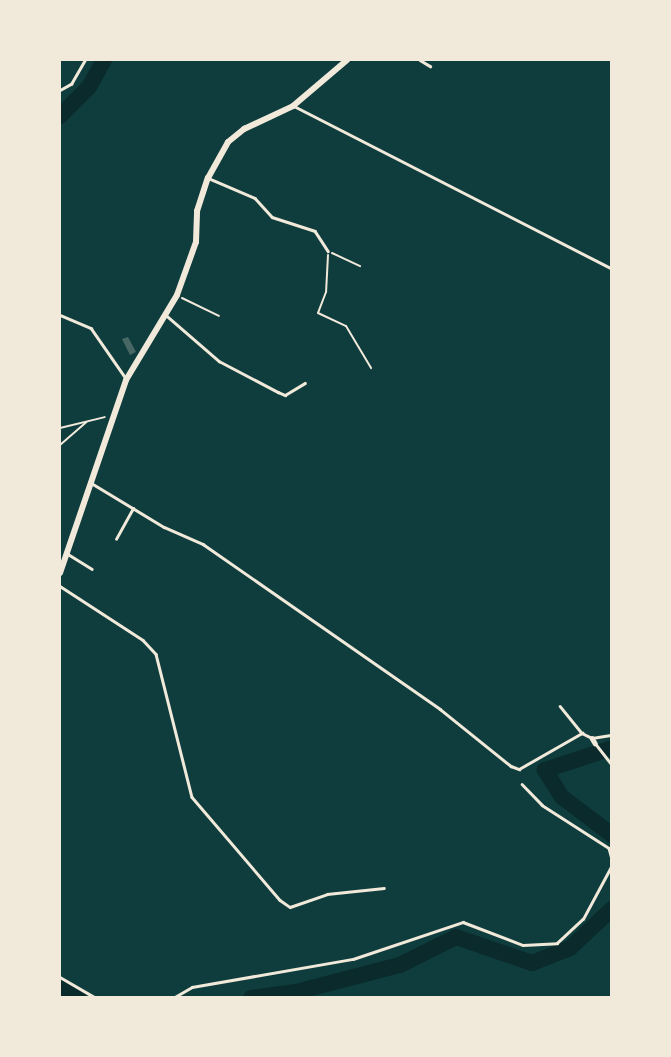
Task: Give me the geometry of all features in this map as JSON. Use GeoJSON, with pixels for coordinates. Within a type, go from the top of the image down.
{"type":"FeatureCollection","features":[{"type":"Feature","properties":{"kind":"street"},"geometry":{"type":"LineString","coordinates":[[60,573],[111,417],[126,380],[167,316],[177,295],[196,242],[197,211],[208,178],[228,142],[244,129],[293,106],[347,60]]}},
{"type":"Feature","properties":{"kind":"lane"},"geometry":{"type":"LineString","coordinates":[[60,90],[71,84],[85,60]]}},
{"type":"Feature","properties":{"kind":"lane"},"geometry":{"type":"LineString","coordinates":[[419,60],[430,66]]}},
{"type":"Feature","properties":{"kind":"lane"},"geometry":{"type":"LineString","coordinates":[[293,106],[611,269]]}},
{"type":"Feature","properties":{"kind":"lane"},"geometry":{"type":"LineString","coordinates":[[208,178],[255,198],[272,218],[315,232],[328,251]]}},
{"type":"Feature","properties":{"kind":"lane"},"geometry":{"type":"LineString","coordinates":[[60,315],[91,328],[126,380]]}},
{"type":"Feature","properties":{"kind":"lane"},"geometry":{"type":"LineString","coordinates":[[167,316],[219,361],[278,392],[285,395],[305,383]]}},
{"type":"Feature","properties":{"kind":"lane"},"geometry":{"type":"LineString","coordinates":[[90,482],[133,508],[203,544],[309,616],[512,766],[519,769],[582,733]]}},
{"type":"Feature","properties":{"kind":"lane"},"geometry":{"type":"LineString","coordinates":[[116,539],[133,508]]}},
{"type":"Feature","properties":{"kind":"lane"},"geometry":{"type":"LineString","coordinates":[[66,553],[92,569]]}},
{"type":"Feature","properties":{"kind":"lane"},"geometry":{"type":"LineString","coordinates":[[60,586],[143,640],[156,654],[192,797],[280,900],[290,906],[327,894],[384,888]]}},
{"type":"Feature","properties":{"kind":"lane"},"geometry":{"type":"LineString","coordinates":[[560,706],[611,765]]}},
{"type":"Feature","properties":{"kind":"lane"},"geometry":{"type":"LineString","coordinates":[[593,741],[611,735]]}},
{"type":"Feature","properties":{"kind":"lane"},"geometry":{"type":"LineString","coordinates":[[522,784],[542,805],[609,848],[611,859]]}},
{"type":"Feature","properties":{"kind":"lane"},"geometry":{"type":"LineString","coordinates":[[173,998],[192,987],[353,959],[463,922],[523,945],[557,943],[583,919],[611,864]]}},
{"type":"Feature","properties":{"kind":"lane"},"geometry":{"type":"LineString","coordinates":[[60,977],[96,998]]}},
{"type":"Feature","properties":{"kind":"path"},"geometry":{"type":"LineString","coordinates":[[360,266],[328,251],[326,292],[318,313],[346,326],[371,368]]}},
{"type":"Feature","properties":{"kind":"path"},"geometry":{"type":"LineString","coordinates":[[177,295],[219,316]]}},
{"type":"Feature","properties":{"kind":"path"},"geometry":{"type":"LineString","coordinates":[[60,428],[90,419],[111,417]]}},
{"type":"Feature","properties":{"kind":"path"},"geometry":{"type":"LineString","coordinates":[[60,445],[90,419]]}},
{"type":"Feature","properties":{"kind":"building"},"geometry":{"type":"Polygon","coordinates":[[[128,337],[136,352],[130,355],[122,339],[128,337]]]}},
{"type":"Feature","properties":{"kind":"waterway"},"geometry":{"type":"LineString","coordinates":[[60,116],[89,87],[104,60]]}},
{"type":"Feature","properties":{"kind":"waterway"},"geometry":{"type":"LineString","coordinates":[[612,748],[545,770],[562,797],[612,835]]}},
{"type":"Feature","properties":{"kind":"waterway"},"geometry":{"type":"LineString","coordinates":[[251,998],[296,992],[400,965],[456,937],[532,963],[570,948],[612,909]]}},
{"type":"Feature","properties":{"kind":"waterway"},"geometry":{"type":"LineString","coordinates":[[60,987],[79,998]]}}]}
